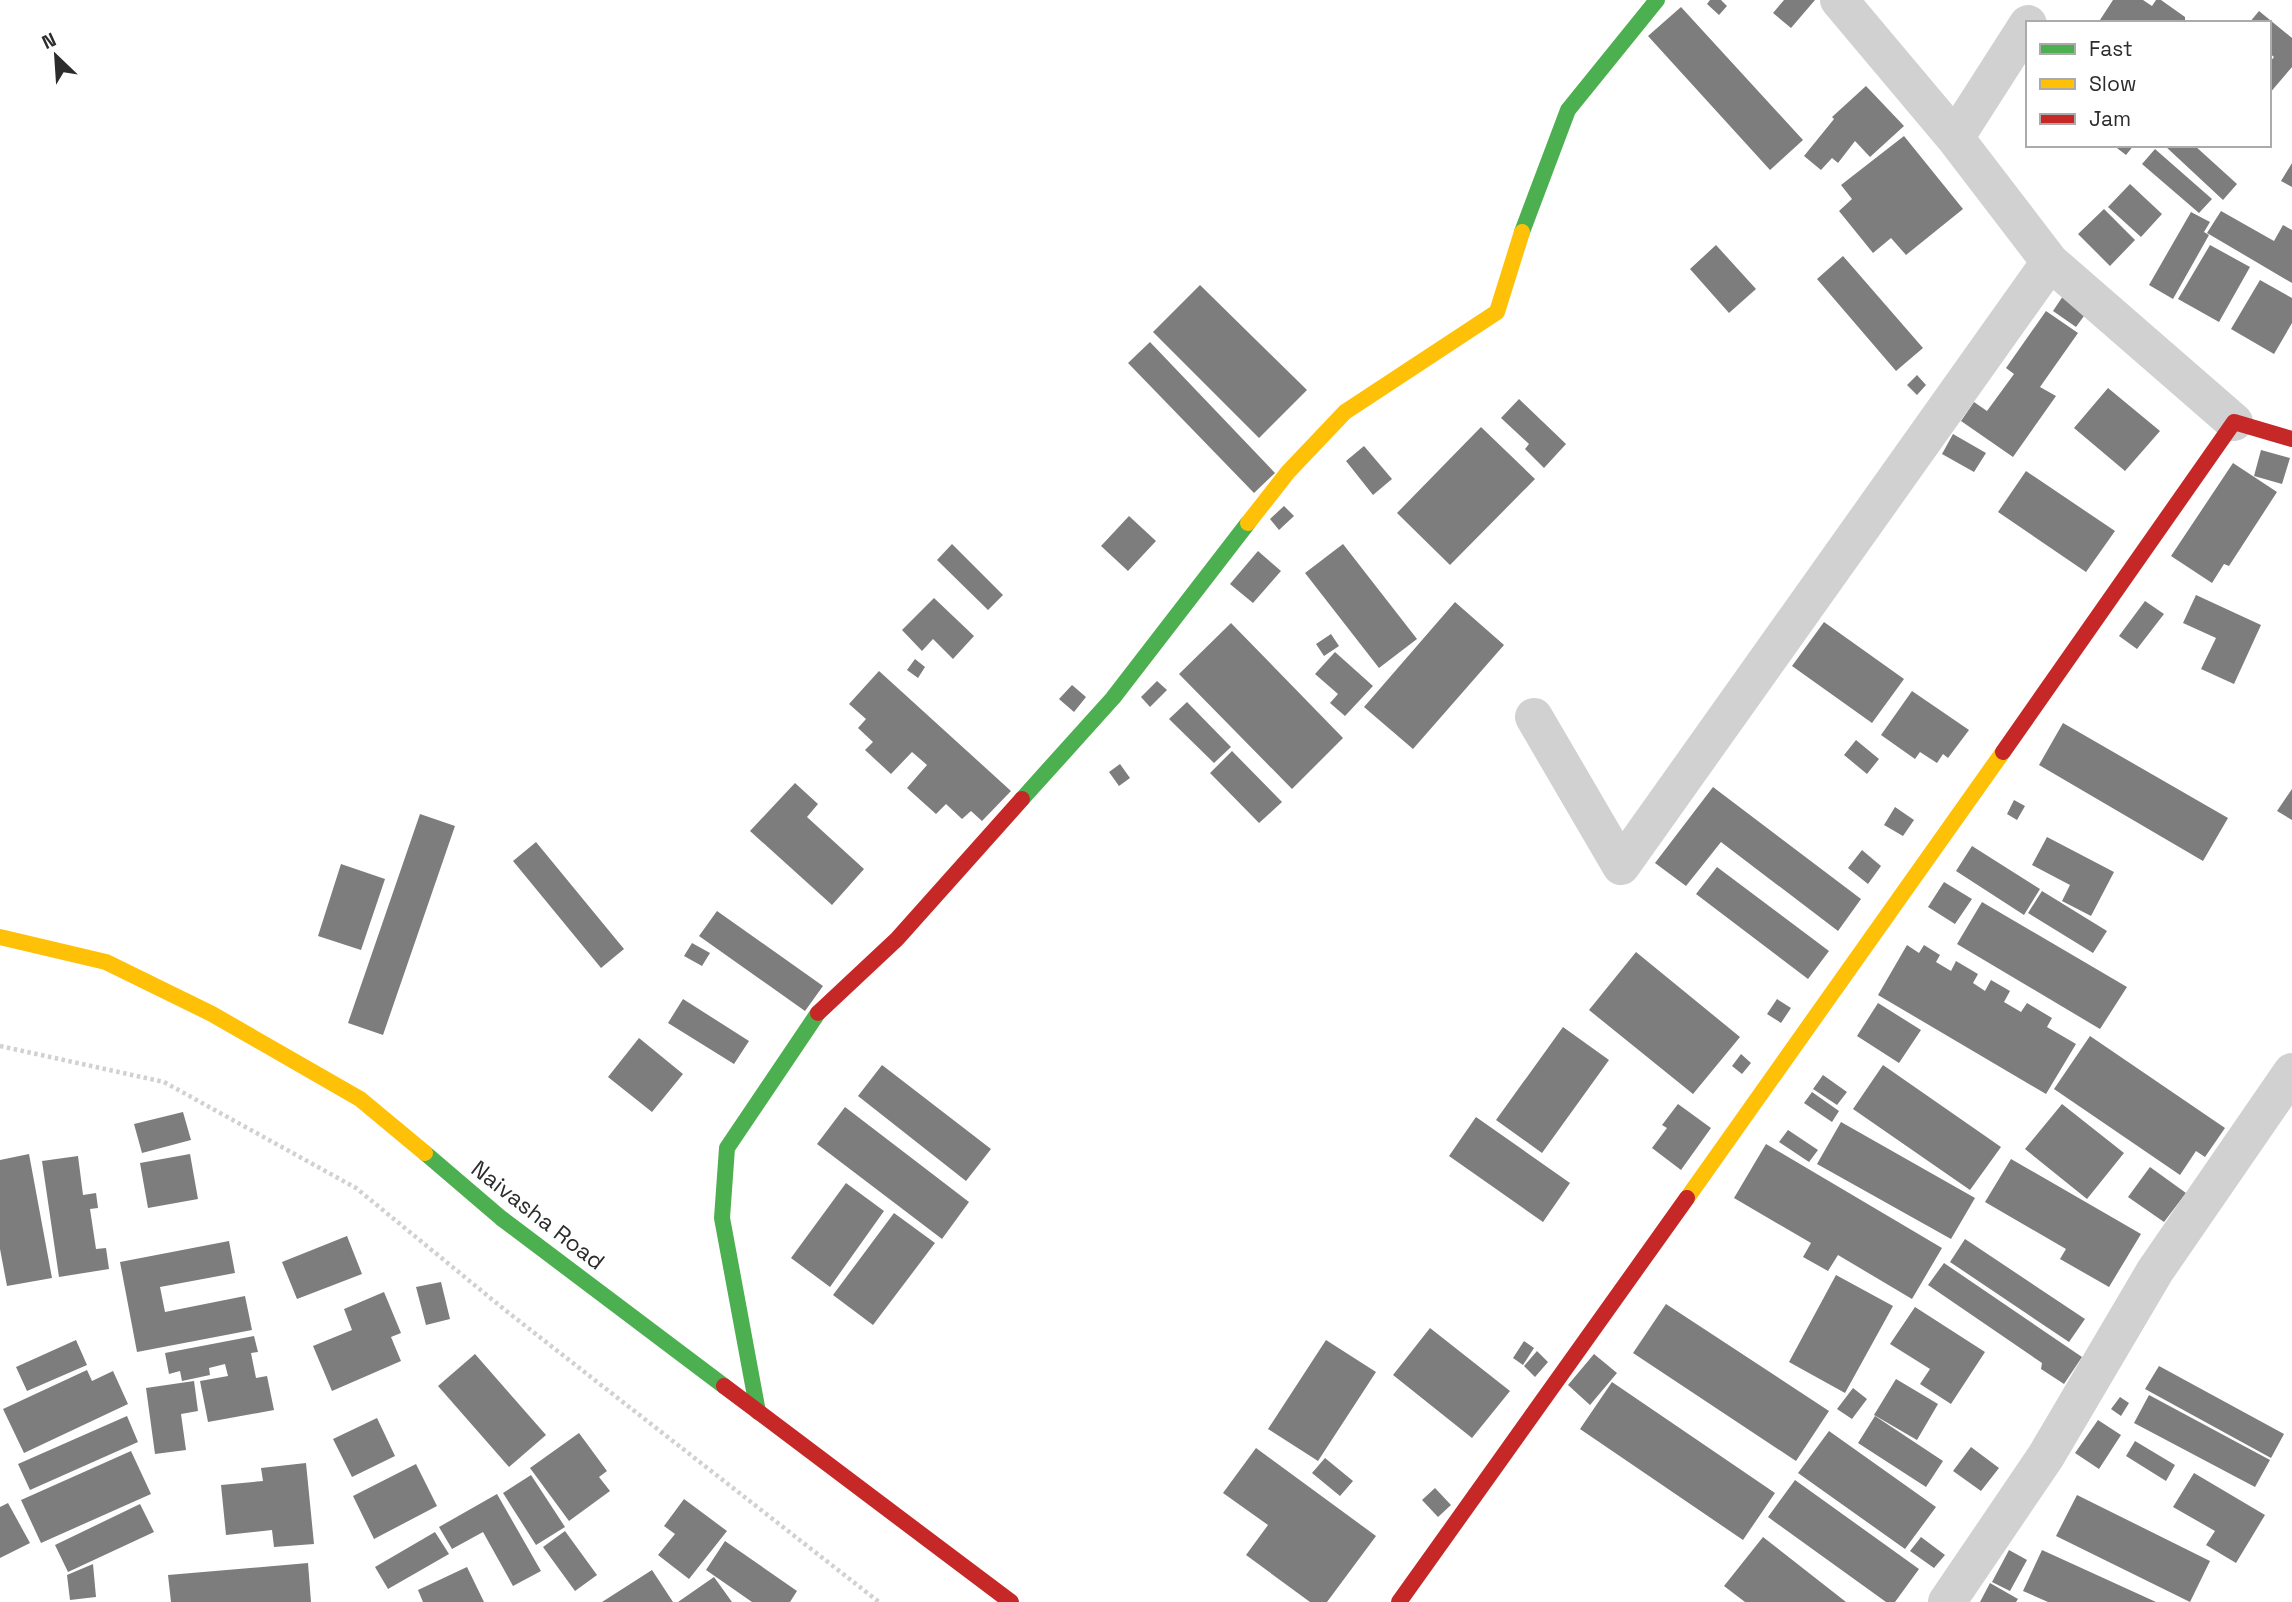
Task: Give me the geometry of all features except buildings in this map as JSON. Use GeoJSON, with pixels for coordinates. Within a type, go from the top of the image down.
{"type":"FeatureCollection","features":[{"type":"Feature","properties":{"kind":"street"},"geometry":{"type":"LineString","coordinates":[[758,1412],[722,1217],[727,1148],[814,1017],[897,939],[1113,698],[1288,471],[1345,412],[1497,312],[1537,187],[1568,110],[1657,0]]}},
{"type":"Feature","properties":{"kind":"street"},"geometry":{"type":"LineString","coordinates":[[1839,0],[1955,138],[2050,262],[2234,422],[2292,439]]}},
{"type":"Feature","properties":{"kind":"street"},"geometry":{"type":"LineString","coordinates":[[2029,21],[2043,0]]}},
{"type":"Feature","properties":{"kind":"street"},"geometry":{"type":"LineString","coordinates":[[1955,138],[2026,26]]}},
{"type":"Feature","properties":{"kind":"street"},"geometry":{"type":"LineString","coordinates":[[1534,717],[1621,866],[2050,262]]}},
{"type":"Feature","properties":{"kind":"street"},"geometry":{"type":"LineString","coordinates":[[1399,1602],[1908,887],[2234,422]]}},
{"type":"Feature","properties":{"kind":"street","name":"Naivasha Road"},"geometry":{"type":"LineString","coordinates":[[0,937],[106,962],[212,1014],[360,1099],[501,1218],[1010,1602]]}},
{"type":"Feature","properties":{"kind":"street"},"geometry":{"type":"LineString","coordinates":[[1947,1602],[2046,1456],[2155,1271],[2292,1072]]}},
{"type":"Feature","properties":{"kind":"path"},"geometry":{"type":"LineString","coordinates":[[0,1046],[164,1082],[356,1188],[505,1310],[879,1602]]}},
{"type":"Feature","properties":{"kind":"traffic: fast"},"geometry":{"type":"LineString","coordinates":[[1522,232],[1568,110],[1657,0]]}},
{"type":"Feature","properties":{"kind":"traffic: fast"},"geometry":{"type":"LineString","coordinates":[[1022,799],[1113,698],[1248,523]]}},
{"type":"Feature","properties":{"kind":"traffic: fast"},"geometry":{"type":"LineString","coordinates":[[758,1412],[722,1218],[727,1148],[818,1013]]}},
{"type":"Feature","properties":{"kind":"traffic: fast"},"geometry":{"type":"LineString","coordinates":[[425,1153],[501,1218],[724,1386]]}},
{"type":"Feature","properties":{"kind":"traffic: slow"},"geometry":{"type":"LineString","coordinates":[[1248,523],[1288,472],[1345,412],[1497,312],[1522,232]]}},
{"type":"Feature","properties":{"kind":"traffic: slow"},"geometry":{"type":"LineString","coordinates":[[1687,1198],[2003,752]]}},
{"type":"Feature","properties":{"kind":"traffic: slow"},"geometry":{"type":"LineString","coordinates":[[0,937],[106,962],[212,1014],[360,1099],[425,1153]]}},
{"type":"Feature","properties":{"kind":"traffic: jam"},"geometry":{"type":"LineString","coordinates":[[2003,752],[2234,422],[2292,439]]}},
{"type":"Feature","properties":{"kind":"traffic: jam"},"geometry":{"type":"LineString","coordinates":[[818,1013],[897,939],[1022,799]]}},
{"type":"Feature","properties":{"kind":"traffic: jam"},"geometry":{"type":"LineString","coordinates":[[1399,1602],[1687,1198]]}},
{"type":"Feature","properties":{"kind":"traffic: jam"},"geometry":{"type":"LineString","coordinates":[[724,1386],[1011,1602]]}}]}
